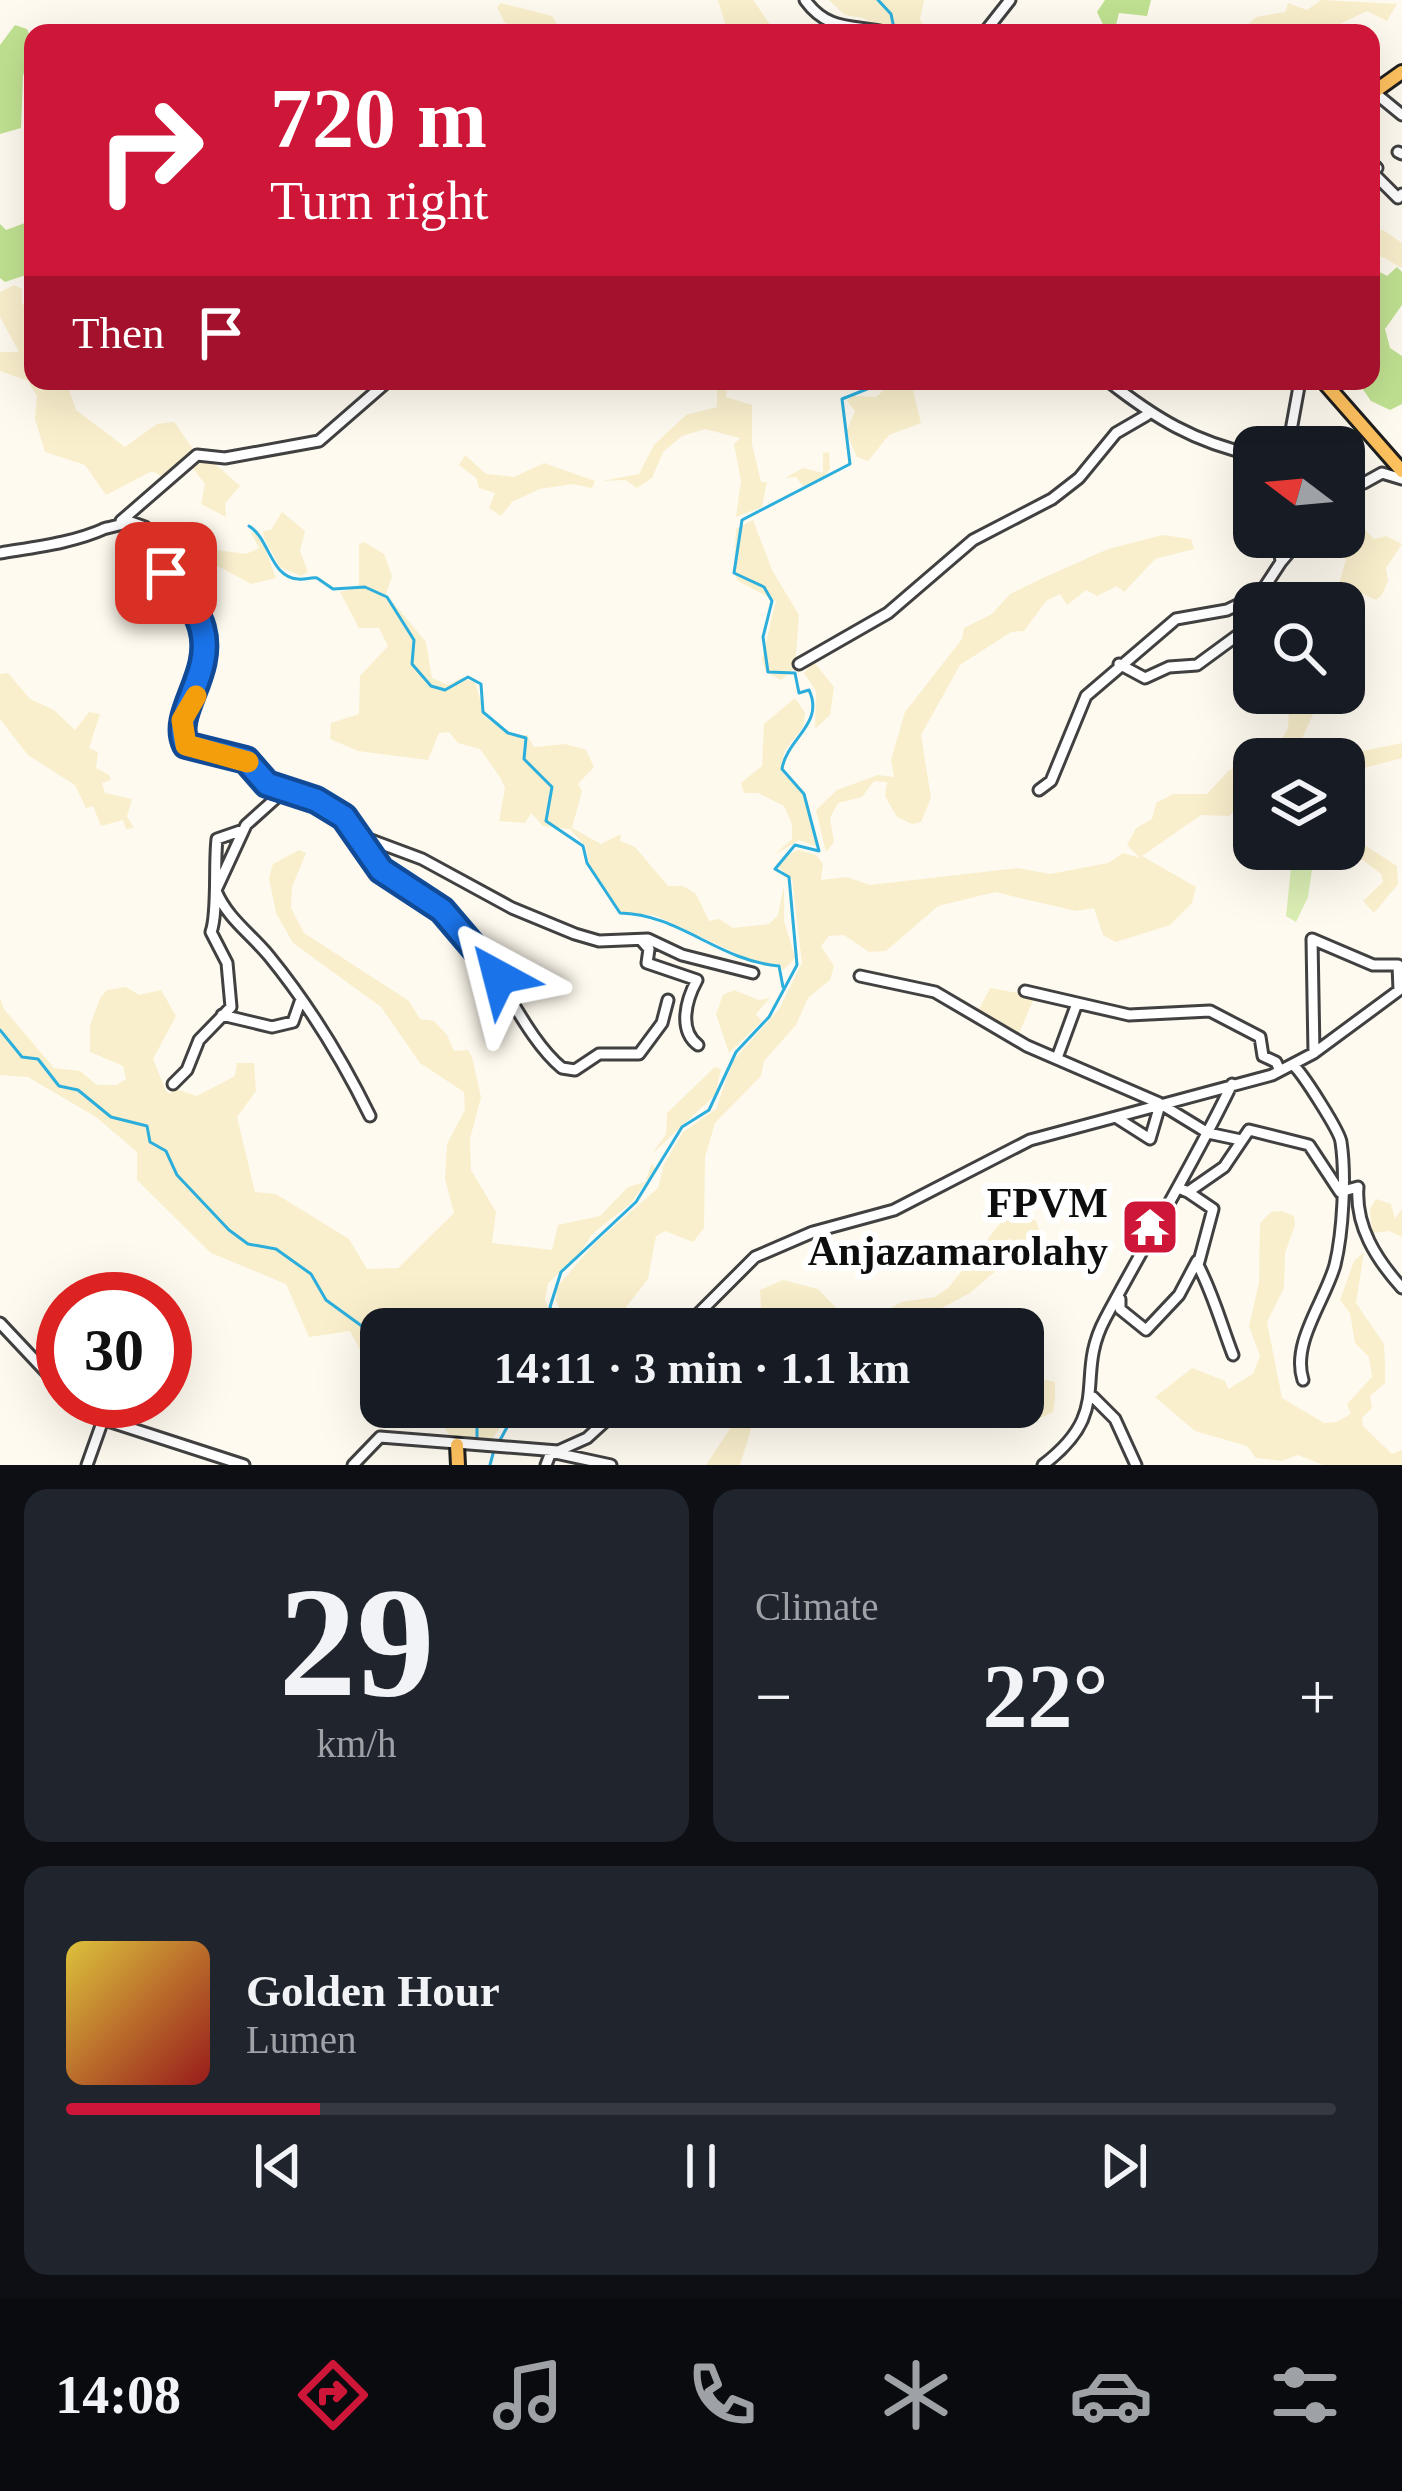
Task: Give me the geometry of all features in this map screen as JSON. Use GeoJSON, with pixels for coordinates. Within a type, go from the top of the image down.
{"type":"FeatureCollection","features":[{"type":"Feature","properties":{"kind":"main road"},"geometry":{"type":"LineString","coordinates":[[1331,390],[1402,475]]}},
{"type":"Feature","properties":{"kind":"main road"},"geometry":{"type":"LineString","coordinates":[[460,1446],[460,1465]]}},
{"type":"Feature","properties":{"kind":"street"},"geometry":{"type":"LineString","coordinates":[[805,0],[830,24]]}},
{"type":"Feature","properties":{"kind":"street"},"geometry":{"type":"LineString","coordinates":[[991,24],[1010,0]]}},
{"type":"Feature","properties":{"kind":"street"},"geometry":{"type":"LineString","coordinates":[[103,529],[165,487],[197,455],[216,459],[319,441],[378,390]]}},
{"type":"Feature","properties":{"kind":"street"},"geometry":{"type":"LineString","coordinates":[[1118,390],[1147,415],[1183,435],[1233,448]]}},
{"type":"Feature","properties":{"kind":"street"},"geometry":{"type":"LineString","coordinates":[[1292,426],[1298,390]]}},
{"type":"Feature","properties":{"kind":"street"},"geometry":{"type":"LineString","coordinates":[[799,664],[888,613],[973,541],[1064,490],[1116,433],[1147,415]]}},
{"type":"Feature","properties":{"kind":"street"},"geometry":{"type":"LineString","coordinates":[[1365,482],[1382,473],[1402,475]]}},
{"type":"Feature","properties":{"kind":"street"},"geometry":{"type":"LineString","coordinates":[[0,553],[50,541],[70,543],[130,522],[145,527],[166,573],[202,625],[205,657],[198,690],[182,720],[186,745],[246,760],[271,785],[348,820],[363,837],[422,859],[512,908],[575,934],[599,941],[640,939],[753,973]]}},
{"type":"Feature","properties":{"kind":"street"},"geometry":{"type":"LineString","coordinates":[[1281,558],[1281,562]]}},
{"type":"Feature","properties":{"kind":"street"},"geometry":{"type":"LineString","coordinates":[[1040,790],[1051,782],[1081,703],[1119,664],[1176,619],[1228,610],[1254,598],[1271,585],[1284,558]]}},
{"type":"Feature","properties":{"kind":"street"},"geometry":{"type":"LineString","coordinates":[[1119,664],[1145,678],[1168,667],[1197,665],[1233,639]]}},
{"type":"Feature","properties":{"kind":"street"},"geometry":{"type":"LineString","coordinates":[[271,785],[275,799]]}},
{"type":"Feature","properties":{"kind":"street"},"geometry":{"type":"LineString","coordinates":[[215,897],[243,830],[275,799],[295,793]]}},
{"type":"Feature","properties":{"kind":"street"},"geometry":{"type":"LineString","coordinates":[[348,820],[365,853],[385,874],[415,888],[465,932],[562,1068],[575,1070],[599,1054],[639,1054],[662,1023],[668,1000]]}},
{"type":"Feature","properties":{"kind":"street"},"geometry":{"type":"LineString","coordinates":[[173,1084],[232,1004],[227,964],[211,932],[217,839],[243,830]]}},
{"type":"Feature","properties":{"kind":"street"},"geometry":{"type":"LineString","coordinates":[[215,897],[327,1034],[370,1116]]}},
{"type":"Feature","properties":{"kind":"street"},"geometry":{"type":"LineString","coordinates":[[640,939],[649,949],[647,963],[697,980],[688,997],[686,1026],[698,1046]]}},
{"type":"Feature","properties":{"kind":"street"},"geometry":{"type":"LineString","coordinates":[[704,1308],[754,1257],[805,1235],[893,1210],[1030,1141],[1293,1064],[1313,1053],[1400,989],[1398,965],[1373,965],[1312,939],[1313,1053]]}},
{"type":"Feature","properties":{"kind":"street"},"geometry":{"type":"LineString","coordinates":[[860,976],[935,992],[1057,1058],[1160,1104],[1208,1133],[1241,1140]]}},
{"type":"Feature","properties":{"kind":"street"},"geometry":{"type":"LineString","coordinates":[[1025,991],[1129,1016],[1216,1013],[1260,1037],[1263,1055],[1280,1070]]}},
{"type":"Feature","properties":{"kind":"street"},"geometry":{"type":"LineString","coordinates":[[224,1016],[281,1027],[293,1022],[300,1002]]}},
{"type":"Feature","properties":{"kind":"street"},"geometry":{"type":"LineString","coordinates":[[1057,1058],[1076,1006]]}},
{"type":"Feature","properties":{"kind":"street"},"geometry":{"type":"LineString","coordinates":[[1293,1064],[1314,1087],[1318,1108],[1341,1139],[1336,1260],[1300,1356],[1303,1380]]}},
{"type":"Feature","properties":{"kind":"street"},"geometry":{"type":"LineString","coordinates":[[1136,1465],[1115,1419],[1093,1396],[1090,1376],[1098,1336],[1184,1190],[1232,1084]]}},
{"type":"Feature","properties":{"kind":"street"},"geometry":{"type":"LineString","coordinates":[[1117,1118],[1150,1139],[1160,1104]]}},
{"type":"Feature","properties":{"kind":"street"},"geometry":{"type":"LineString","coordinates":[[1184,1190],[1224,1167],[1249,1130],[1265,1130],[1313,1147],[1340,1192]]}},
{"type":"Feature","properties":{"kind":"street"},"geometry":{"type":"LineString","coordinates":[[1340,1192],[1358,1186],[1356,1210],[1367,1240],[1402,1288]]}},
{"type":"Feature","properties":{"kind":"street"},"geometry":{"type":"LineString","coordinates":[[1121,1292],[1120,1310],[1146,1330],[1179,1294],[1197,1261],[1214,1209],[1184,1190]]}},
{"type":"Feature","properties":{"kind":"street"},"geometry":{"type":"LineString","coordinates":[[1197,1261],[1220,1305],[1220,1332],[1233,1355]]}},
{"type":"Feature","properties":{"kind":"street"},"geometry":{"type":"LineString","coordinates":[[0,1323],[36,1361]]}},
{"type":"Feature","properties":{"kind":"street"},"geometry":{"type":"LineString","coordinates":[[1043,1465],[1062,1450],[1093,1396]]}},
{"type":"Feature","properties":{"kind":"street"},"geometry":{"type":"LineString","coordinates":[[86,1465],[100,1428]]}},
{"type":"Feature","properties":{"kind":"street"},"geometry":{"type":"LineString","coordinates":[[128,1428],[244,1465]]}},
{"type":"Feature","properties":{"kind":"street"},"geometry":{"type":"LineString","coordinates":[[546,1465],[551,1452],[587,1438],[598,1428]]}},
{"type":"Feature","properties":{"kind":"street"},"geometry":{"type":"LineString","coordinates":[[353,1465],[380,1437],[551,1452],[611,1465]]}},
{"type":"Feature","properties":{"kind":"shaded area"},"geometry":{"type":"Polygon","coordinates":[[[718,0],[753,0],[770,24],[725,24],[718,0]]]}},
{"type":"Feature","properties":{"kind":"shaded area"},"geometry":{"type":"Polygon","coordinates":[[[829,0],[924,0],[922,24],[874,24],[845,15],[829,0]]]}},
{"type":"Feature","properties":{"kind":"shaded area"},"geometry":{"type":"Polygon","coordinates":[[[1321,0],[1397,4],[1387,21],[1367,11],[1340,24],[1249,24],[1256,17],[1285,12],[1288,3],[1307,10],[1321,0]]]}},
{"type":"Feature","properties":{"kind":"shaded area"},"geometry":{"type":"Polygon","coordinates":[[[501,3],[552,16],[557,24],[508,24],[497,7],[501,3]]]}},
{"type":"Feature","properties":{"kind":"shaded area"},"geometry":{"type":"Polygon","coordinates":[[[1380,230],[1402,243],[1402,268],[1380,256],[1380,230]]]}},
{"type":"Feature","properties":{"kind":"shaded area"},"geometry":{"type":"Polygon","coordinates":[[[14,285],[22,289],[24,380],[0,371],[0,352],[19,352],[0,317],[0,292],[14,285]]]}},
{"type":"Feature","properties":{"kind":"shaded area"},"geometry":{"type":"Polygon","coordinates":[[[33,390],[69,390],[76,410],[125,447],[157,424],[174,422],[196,453],[171,481],[152,471],[106,495],[85,465],[45,452],[35,419],[33,390]]]}},
{"type":"Feature","properties":{"kind":"shaded area"},"geometry":{"type":"Polygon","coordinates":[[[717,390],[727,390],[726,397],[752,405],[752,444],[761,482],[767,482],[762,507],[736,517],[741,481],[734,444],[740,438],[705,429],[682,436],[663,452],[652,478],[637,488],[625,480],[602,481],[639,474],[654,445],[686,415],[717,407],[717,390]]]}},
{"type":"Feature","properties":{"kind":"shaded area"},"geometry":{"type":"Polygon","coordinates":[[[884,390],[913,390],[921,423],[889,435],[868,461],[857,457],[846,432],[855,411],[847,401],[852,396],[876,397],[884,390]]]}},
{"type":"Feature","properties":{"kind":"shaded area"},"geometry":{"type":"Polygon","coordinates":[[[829,452],[830,469],[821,480],[803,486],[796,477],[785,478],[803,468],[823,473],[823,453],[829,452]]]}},
{"type":"Feature","properties":{"kind":"shaded area"},"geometry":{"type":"Polygon","coordinates":[[[465,455],[486,474],[514,477],[544,463],[595,481],[592,488],[572,484],[540,489],[512,502],[501,516],[489,508],[495,493],[479,488],[476,478],[459,465],[465,455]]]}},
{"type":"Feature","properties":{"kind":"shaded area"},"geometry":{"type":"Polygon","coordinates":[[[200,460],[212,461],[240,486],[225,503],[226,517],[201,504],[205,484],[191,466],[200,460]]]}},
{"type":"Feature","properties":{"kind":"shaded area"},"geometry":{"type":"Polygon","coordinates":[[[282,512],[305,531],[300,551],[308,572],[301,576],[280,567],[264,538],[263,531],[271,530],[282,512]]]}},
{"type":"Feature","properties":{"kind":"shaded area"},"geometry":{"type":"Polygon","coordinates":[[[753,520],[772,570],[799,615],[795,668],[781,680],[766,672],[762,659],[776,601],[738,581],[734,573],[736,529],[753,520]]]}},
{"type":"Feature","properties":{"kind":"shaded area"},"geometry":{"type":"Polygon","coordinates":[[[1365,530],[1374,539],[1386,536],[1402,544],[1386,568],[1388,581],[1376,600],[1365,595],[1365,582],[1340,582],[1346,559],[1365,558],[1365,530]]]}},
{"type":"Feature","properties":{"kind":"shaded area"},"geometry":{"type":"Polygon","coordinates":[[[259,532],[276,578],[251,584],[214,564],[211,556],[217,550],[246,554],[259,548],[251,533],[259,532]]]}},
{"type":"Feature","properties":{"kind":"shaded area"},"geometry":{"type":"Polygon","coordinates":[[[1163,535],[1191,539],[1194,549],[1155,559],[1124,592],[1117,586],[1097,596],[1086,590],[1067,605],[1060,594],[1046,601],[1024,631],[1011,632],[960,665],[921,735],[931,798],[921,822],[912,824],[897,817],[885,796],[887,782],[874,781],[862,797],[838,803],[830,818],[834,842],[826,852],[816,810],[837,790],[878,775],[894,777],[891,760],[905,712],[962,639],[964,628],[992,614],[1010,594],[1043,578],[1108,549],[1163,535]]]}},
{"type":"Feature","properties":{"kind":"shaded area"},"geometry":{"type":"Polygon","coordinates":[[[364,542],[384,554],[392,576],[386,594],[426,642],[432,678],[448,685],[461,678],[475,682],[485,717],[510,735],[527,735],[534,747],[566,744],[586,750],[594,767],[578,784],[582,791],[572,828],[601,844],[621,834],[620,841],[635,847],[668,886],[683,886],[696,894],[709,921],[719,919],[733,928],[769,924],[778,915],[784,885],[784,921],[795,957],[791,963],[783,970],[778,964],[759,964],[654,915],[621,913],[589,864],[586,847],[570,829],[543,826],[531,813],[525,823],[499,821],[505,788],[500,777],[480,749],[458,743],[449,732],[439,733],[428,760],[358,751],[330,739],[331,723],[359,714],[360,676],[388,646],[379,628],[359,628],[340,592],[359,587],[359,544],[364,542]]]}},
{"type":"Feature","properties":{"kind":"shaded area"},"geometry":{"type":"Polygon","coordinates":[[[814,662],[834,687],[830,715],[815,729],[816,691],[804,673],[814,662]]]}},
{"type":"Feature","properties":{"kind":"shaded area"},"geometry":{"type":"Polygon","coordinates":[[[8,673],[30,699],[54,710],[75,730],[89,712],[100,714],[89,748],[98,752],[96,768],[111,780],[102,783],[105,793],[132,799],[127,816],[134,828],[126,829],[123,820],[101,826],[93,806],[86,808],[75,785],[28,755],[0,719],[0,674],[8,673]]]}},
{"type":"Feature","properties":{"kind":"shaded area"},"geometry":{"type":"Polygon","coordinates":[[[795,698],[805,713],[803,727],[784,752],[782,772],[801,790],[818,847],[799,840],[774,855],[792,839],[784,806],[758,793],[744,793],[741,783],[762,766],[764,724],[795,698]]]}},
{"type":"Feature","properties":{"kind":"shaded area"},"geometry":{"type":"Polygon","coordinates":[[[1289,714],[1313,714],[1303,738],[1282,738],[1289,714]]]}},
{"type":"Feature","properties":{"kind":"shaded area"},"geometry":{"type":"Polygon","coordinates":[[[1402,743],[1402,758],[1365,768],[1365,750],[1402,743]]]}},
{"type":"Feature","properties":{"kind":"shaded area"},"geometry":{"type":"Polygon","coordinates":[[[1233,769],[1233,812],[1201,815],[1142,856],[1196,887],[1192,903],[1170,925],[1116,942],[1103,935],[1094,908],[1076,911],[995,892],[938,906],[886,951],[869,952],[844,935],[829,936],[821,946],[834,966],[830,980],[808,998],[796,1025],[764,1061],[761,1076],[715,1123],[705,1157],[704,1228],[693,1242],[665,1231],[656,1236],[648,1279],[625,1308],[559,1308],[557,1287],[595,1243],[658,1188],[664,1164],[683,1132],[716,1109],[733,1061],[779,1009],[802,963],[792,879],[778,867],[783,857],[798,850],[816,855],[823,864],[821,880],[847,877],[870,885],[1018,868],[1050,874],[1108,863],[1123,853],[1140,858],[1127,845],[1136,828],[1152,819],[1156,803],[1173,794],[1207,794],[1233,769]]]}},
{"type":"Feature","properties":{"kind":"shaded area"},"geometry":{"type":"Polygon","coordinates":[[[1365,845],[1397,866],[1398,884],[1374,913],[1363,901],[1383,882],[1381,874],[1365,862],[1365,845]]]}},
{"type":"Feature","properties":{"kind":"shaded area"},"geometry":{"type":"Polygon","coordinates":[[[299,850],[306,853],[292,887],[291,908],[304,933],[409,1001],[420,1019],[434,1021],[447,1035],[454,1051],[468,1050],[481,1097],[470,1139],[471,1170],[496,1212],[492,1243],[552,1250],[558,1225],[600,1216],[628,1187],[645,1182],[652,1163],[655,1169],[631,1203],[592,1234],[579,1255],[548,1283],[548,1308],[360,1308],[360,1350],[350,1331],[309,1337],[286,1284],[211,1253],[137,1180],[137,1152],[96,1117],[28,1077],[0,1075],[0,998],[54,1068],[80,1071],[97,1085],[117,1085],[126,1079],[123,1066],[90,1052],[90,1026],[100,998],[107,990],[126,987],[139,995],[161,990],[176,1016],[153,1059],[166,1091],[170,1094],[172,1088],[197,1096],[235,1076],[237,1063],[254,1063],[256,1091],[237,1117],[255,1192],[276,1194],[349,1239],[367,1269],[398,1268],[454,1213],[445,1179],[447,1144],[465,1110],[464,1092],[420,1063],[381,1007],[293,943],[276,913],[269,878],[273,864],[299,850]]]}},
{"type":"Feature","properties":{"kind":"shaded area"},"geometry":{"type":"Polygon","coordinates":[[[990,988],[1035,996],[1017,1038],[977,1013],[990,988]]]}},
{"type":"Feature","properties":{"kind":"shaded area"},"geometry":{"type":"Polygon","coordinates":[[[734,990],[759,1000],[770,998],[756,1014],[762,1021],[729,1053],[716,1014],[723,995],[734,990]]]}},
{"type":"Feature","properties":{"kind":"shaded area"},"geometry":{"type":"Polygon","coordinates":[[[715,1067],[721,1069],[715,1095],[652,1154],[666,1134],[667,1113],[715,1067]]]}},
{"type":"Feature","properties":{"kind":"shaded area"},"geometry":{"type":"Polygon","coordinates":[[[1376,1199],[1391,1204],[1395,1219],[1402,1209],[1402,1237],[1389,1231],[1372,1233],[1370,1209],[1376,1199]]]}},
{"type":"Feature","properties":{"kind":"shaded area"},"geometry":{"type":"Polygon","coordinates":[[[1015,1205],[1036,1221],[1044,1244],[1039,1257],[1017,1263],[1003,1252],[998,1269],[970,1293],[942,1308],[891,1308],[935,1297],[948,1288],[1015,1205]]]}},
{"type":"Feature","properties":{"kind":"shaded area"},"geometry":{"type":"Polygon","coordinates":[[[1271,1212],[1294,1216],[1295,1225],[1285,1253],[1284,1288],[1267,1322],[1282,1398],[1324,1423],[1336,1422],[1351,1414],[1347,1404],[1372,1377],[1369,1357],[1355,1343],[1350,1313],[1340,1300],[1354,1261],[1364,1252],[1356,1303],[1384,1344],[1385,1383],[1370,1396],[1372,1408],[1362,1418],[1363,1426],[1392,1454],[1402,1450],[1402,1465],[1323,1465],[1298,1455],[1282,1461],[1256,1458],[1247,1446],[1195,1431],[1155,1397],[1192,1368],[1225,1381],[1228,1389],[1253,1374],[1260,1356],[1249,1326],[1259,1283],[1260,1223],[1271,1212]]]}},
{"type":"Feature","properties":{"kind":"shaded area"},"geometry":{"type":"Polygon","coordinates":[[[783,1280],[818,1289],[836,1308],[761,1308],[760,1290],[783,1280]]]}},
{"type":"Feature","properties":{"kind":"shaded area"},"geometry":{"type":"Polygon","coordinates":[[[1044,1380],[1055,1382],[1053,1412],[1044,1416],[1044,1380]]]}},
{"type":"Feature","properties":{"kind":"shaded area"},"geometry":{"type":"Polygon","coordinates":[[[445,1428],[500,1428],[489,1443],[452,1439],[445,1428]]]}},
{"type":"Feature","properties":{"kind":"shaded area"},"geometry":{"type":"Polygon","coordinates":[[[730,1428],[751,1428],[740,1465],[706,1465],[730,1428]]]}},
{"type":"Feature","properties":{"kind":"green space"},"geometry":{"type":"Polygon","coordinates":[[[1105,0],[1151,0],[1147,16],[1119,13],[1116,24],[1103,24],[1097,12],[1105,0]]]}},
{"type":"Feature","properties":{"kind":"green space"},"geometry":{"type":"Polygon","coordinates":[[[15,25],[24,28],[21,128],[0,134],[0,45],[15,25]]]}},
{"type":"Feature","properties":{"kind":"green space"},"geometry":{"type":"Polygon","coordinates":[[[24,223],[24,276],[5,282],[0,278],[0,224],[6,230],[24,223]]]}},
{"type":"Feature","properties":{"kind":"green space"},"geometry":{"type":"Polygon","coordinates":[[[1397,267],[1402,272],[1402,305],[1385,329],[1390,348],[1402,356],[1402,404],[1390,410],[1371,401],[1363,390],[1380,390],[1380,272],[1387,276],[1397,267]]]}},
{"type":"Feature","properties":{"kind":"green space"},"geometry":{"type":"Polygon","coordinates":[[[1291,870],[1312,870],[1308,897],[1296,922],[1286,916],[1291,870]]]}},
{"type":"Feature","properties":{"kind":"waterway"},"geometry":{"type":"LineString","coordinates":[[878,0],[893,24]]}},
{"type":"Feature","properties":{"kind":"waterway"},"geometry":{"type":"LineString","coordinates":[[551,1308],[561,1272],[636,1202],[682,1127],[709,1110],[736,1052],[769,1017],[797,965],[789,877],[775,869],[795,845],[819,851],[804,794],[782,769],[809,722],[813,702],[809,690],[799,693],[795,673],[768,672],[763,637],[772,601],[764,587],[734,573],[742,520],[850,464],[842,399],[864,390]]}},
{"type":"Feature","properties":{"kind":"waterway"},"geometry":{"type":"LineString","coordinates":[[249,526],[289,577],[317,578],[333,589],[365,587],[387,597],[414,640],[412,664],[431,686],[445,690],[468,677],[481,684],[483,712],[508,733],[526,738],[524,759],[552,787],[546,821],[583,846],[587,863],[620,913],[661,921],[737,956],[779,966],[783,987]]}},
{"type":"Feature","properties":{"kind":"waterway"},"geometry":{"type":"LineString","coordinates":[[0,1030],[22,1057],[38,1059],[59,1086],[78,1090],[111,1117],[147,1126],[150,1142],[166,1151],[177,1175],[229,1230],[248,1244],[276,1249],[311,1274],[326,1300],[360,1325]]}},
{"type":"Feature","properties":{"kind":"waterway"},"geometry":{"type":"LineString","coordinates":[[477,1428],[477,1441]]}},
{"type":"Feature","properties":{"kind":"waterway"},"geometry":{"type":"LineString","coordinates":[[499,1442],[507,1428]]}},
{"type":"Feature","properties":{"kind":"waterway"},"geometry":{"type":"LineString","coordinates":[[490,1465],[494,1450]]}},
{"type":"Feature","properties":{"kind":"slow traffic"},"geometry":{"type":"LineString","coordinates":[[196,696],[182,720],[186,745],[248,762]]}},
{"type":"Feature","properties":{"kind":"place","name":"FPVM Anjazamarolahy"},"geometry":{"type":"Point","coordinates":[1150,1227]}},
{"type":"Feature","properties":{"kind":"route"},"geometry":{"type":"LineString","coordinates":[[166,573],[189,599],[203,633],[205,657],[198,690],[182,720],[186,745],[246,760],[267,784],[316,800],[344,817],[381,870],[442,910],[499,977]]}}]}
